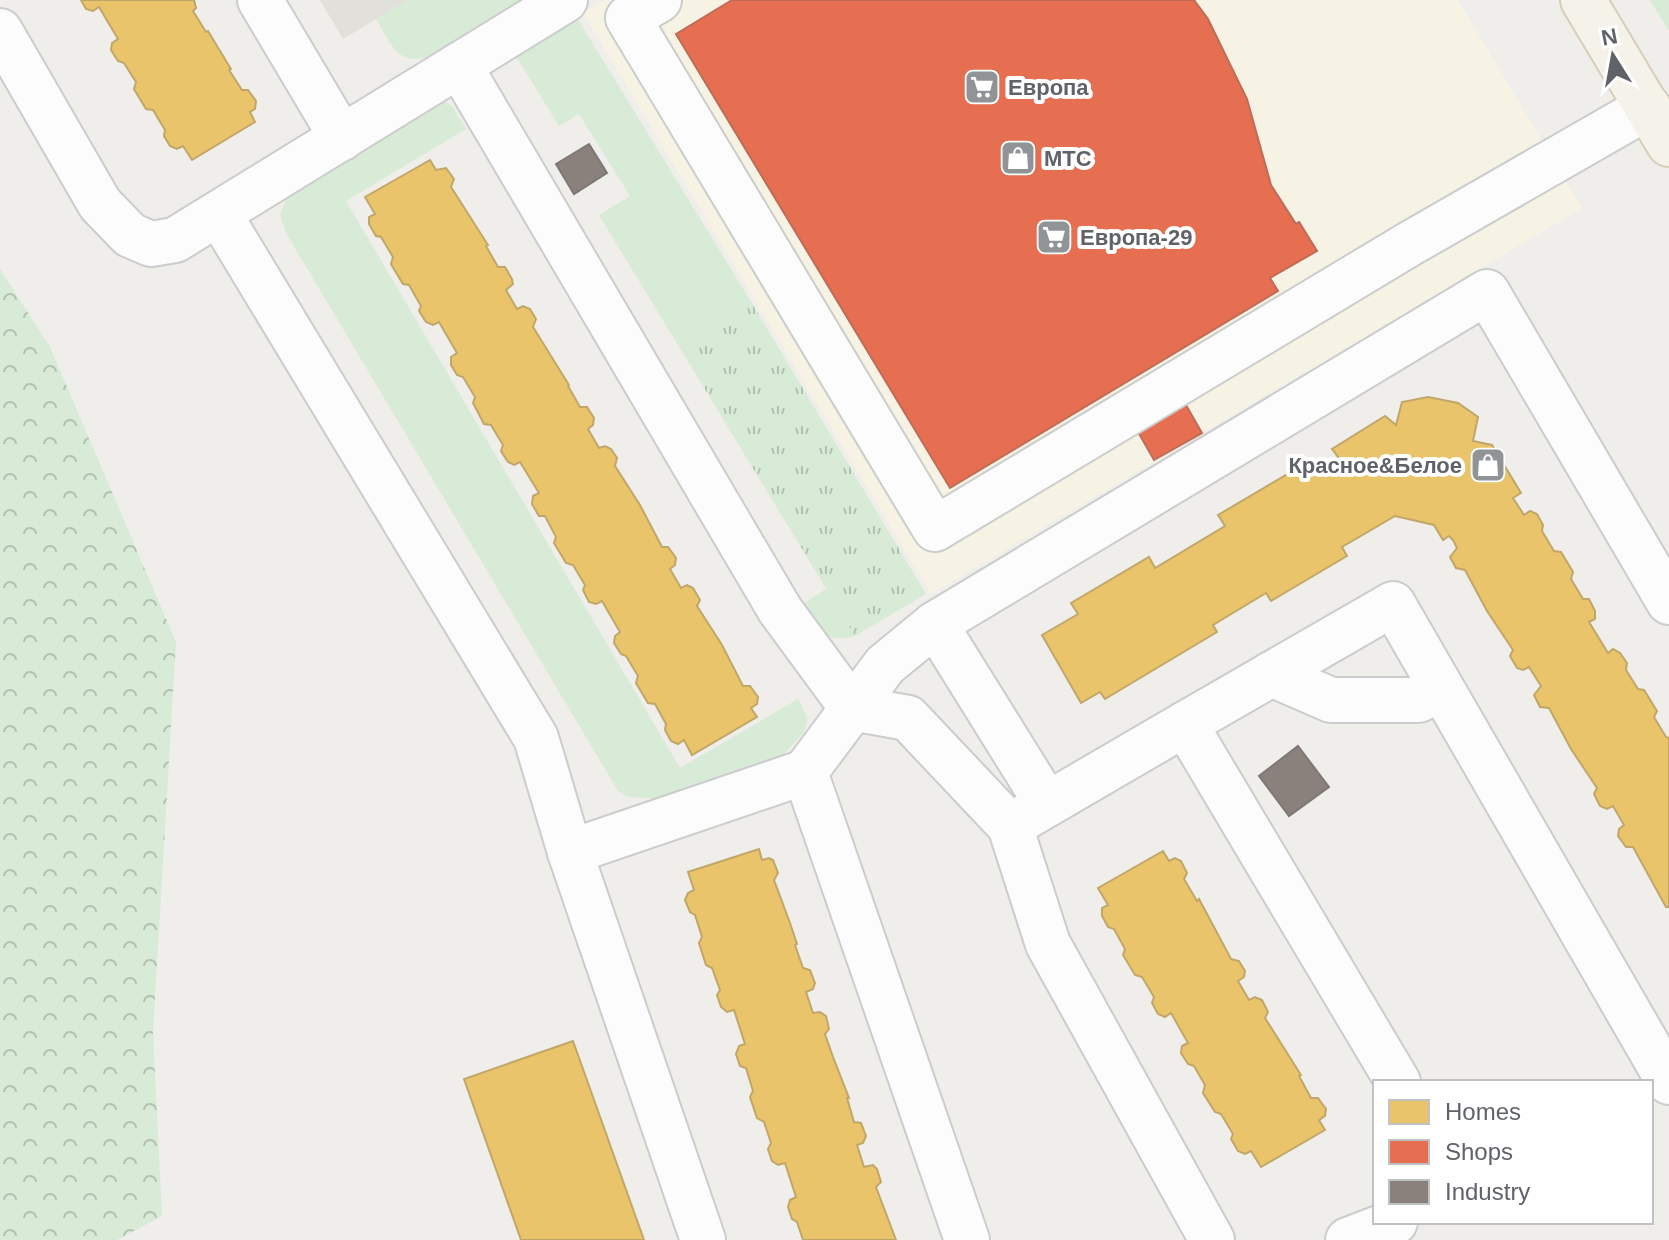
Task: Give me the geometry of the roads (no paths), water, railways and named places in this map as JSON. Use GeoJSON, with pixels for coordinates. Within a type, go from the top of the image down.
{"type":"FeatureCollection","features":[{"type":"Feature","properties":{"kind":"main road"},"geometry":{"type":"LineString","coordinates":[[1583,0],[1669,144]]}},
{"type":"Feature","properties":{"kind":"lane"},"geometry":{"type":"LineString","coordinates":[[260,0],[342,138]]}},
{"type":"Feature","properties":{"kind":"lane"},"geometry":{"type":"LineString","coordinates":[[0,31],[100,204],[130,235],[151,244],[175,240],[565,0]]}},
{"type":"Feature","properties":{"kind":"lane"},"geometry":{"type":"LineString","coordinates":[[659,0],[628,18],[935,529],[1648,107]]}},
{"type":"Feature","properties":{"kind":"lane"},"geometry":{"type":"LineString","coordinates":[[459,65],[780,610],[852,708],[908,718],[1028,815]]}},
{"type":"Feature","properties":{"kind":"lane"},"geometry":{"type":"LineString","coordinates":[[219,214],[536,738],[570,852],[703,1240]]}},
{"type":"Feature","properties":{"kind":"lane"},"geometry":{"type":"LineString","coordinates":[[570,852],[805,772],[885,665],[935,624],[1487,292],[1669,602]]}},
{"type":"Feature","properties":{"kind":"lane"},"geometry":{"type":"LineString","coordinates":[[1028,815],[1393,604],[1660,1075]]}},
{"type":"Feature","properties":{"kind":"lane"},"geometry":{"type":"LineString","coordinates":[[935,624],[1028,815],[1048,944],[1212,1240]]}},
{"type":"Feature","properties":{"kind":"lane"},"geometry":{"type":"LineString","coordinates":[[1271,674],[1331,700],[1419,700],[1441,688]]}},
{"type":"Feature","properties":{"kind":"lane"},"geometry":{"type":"LineString","coordinates":[[1185,724],[1397,1080]]}},
{"type":"Feature","properties":{"kind":"lane"},"geometry":{"type":"LineString","coordinates":[[805,772],[967,1240]]}},
{"type":"Feature","properties":{"kind":"place","name":"Европа"},"geometry":{"type":"Point","coordinates":[982,87]}},
{"type":"Feature","properties":{"kind":"place","name":"МТС"},"geometry":{"type":"Point","coordinates":[1018,158]}},
{"type":"Feature","properties":{"kind":"place","name":"Европа-29"},"geometry":{"type":"Point","coordinates":[1054,237]}},
{"type":"Feature","properties":{"kind":"place","name":"Красное&Белое"},"geometry":{"type":"Point","coordinates":[1488,465]}}]}
